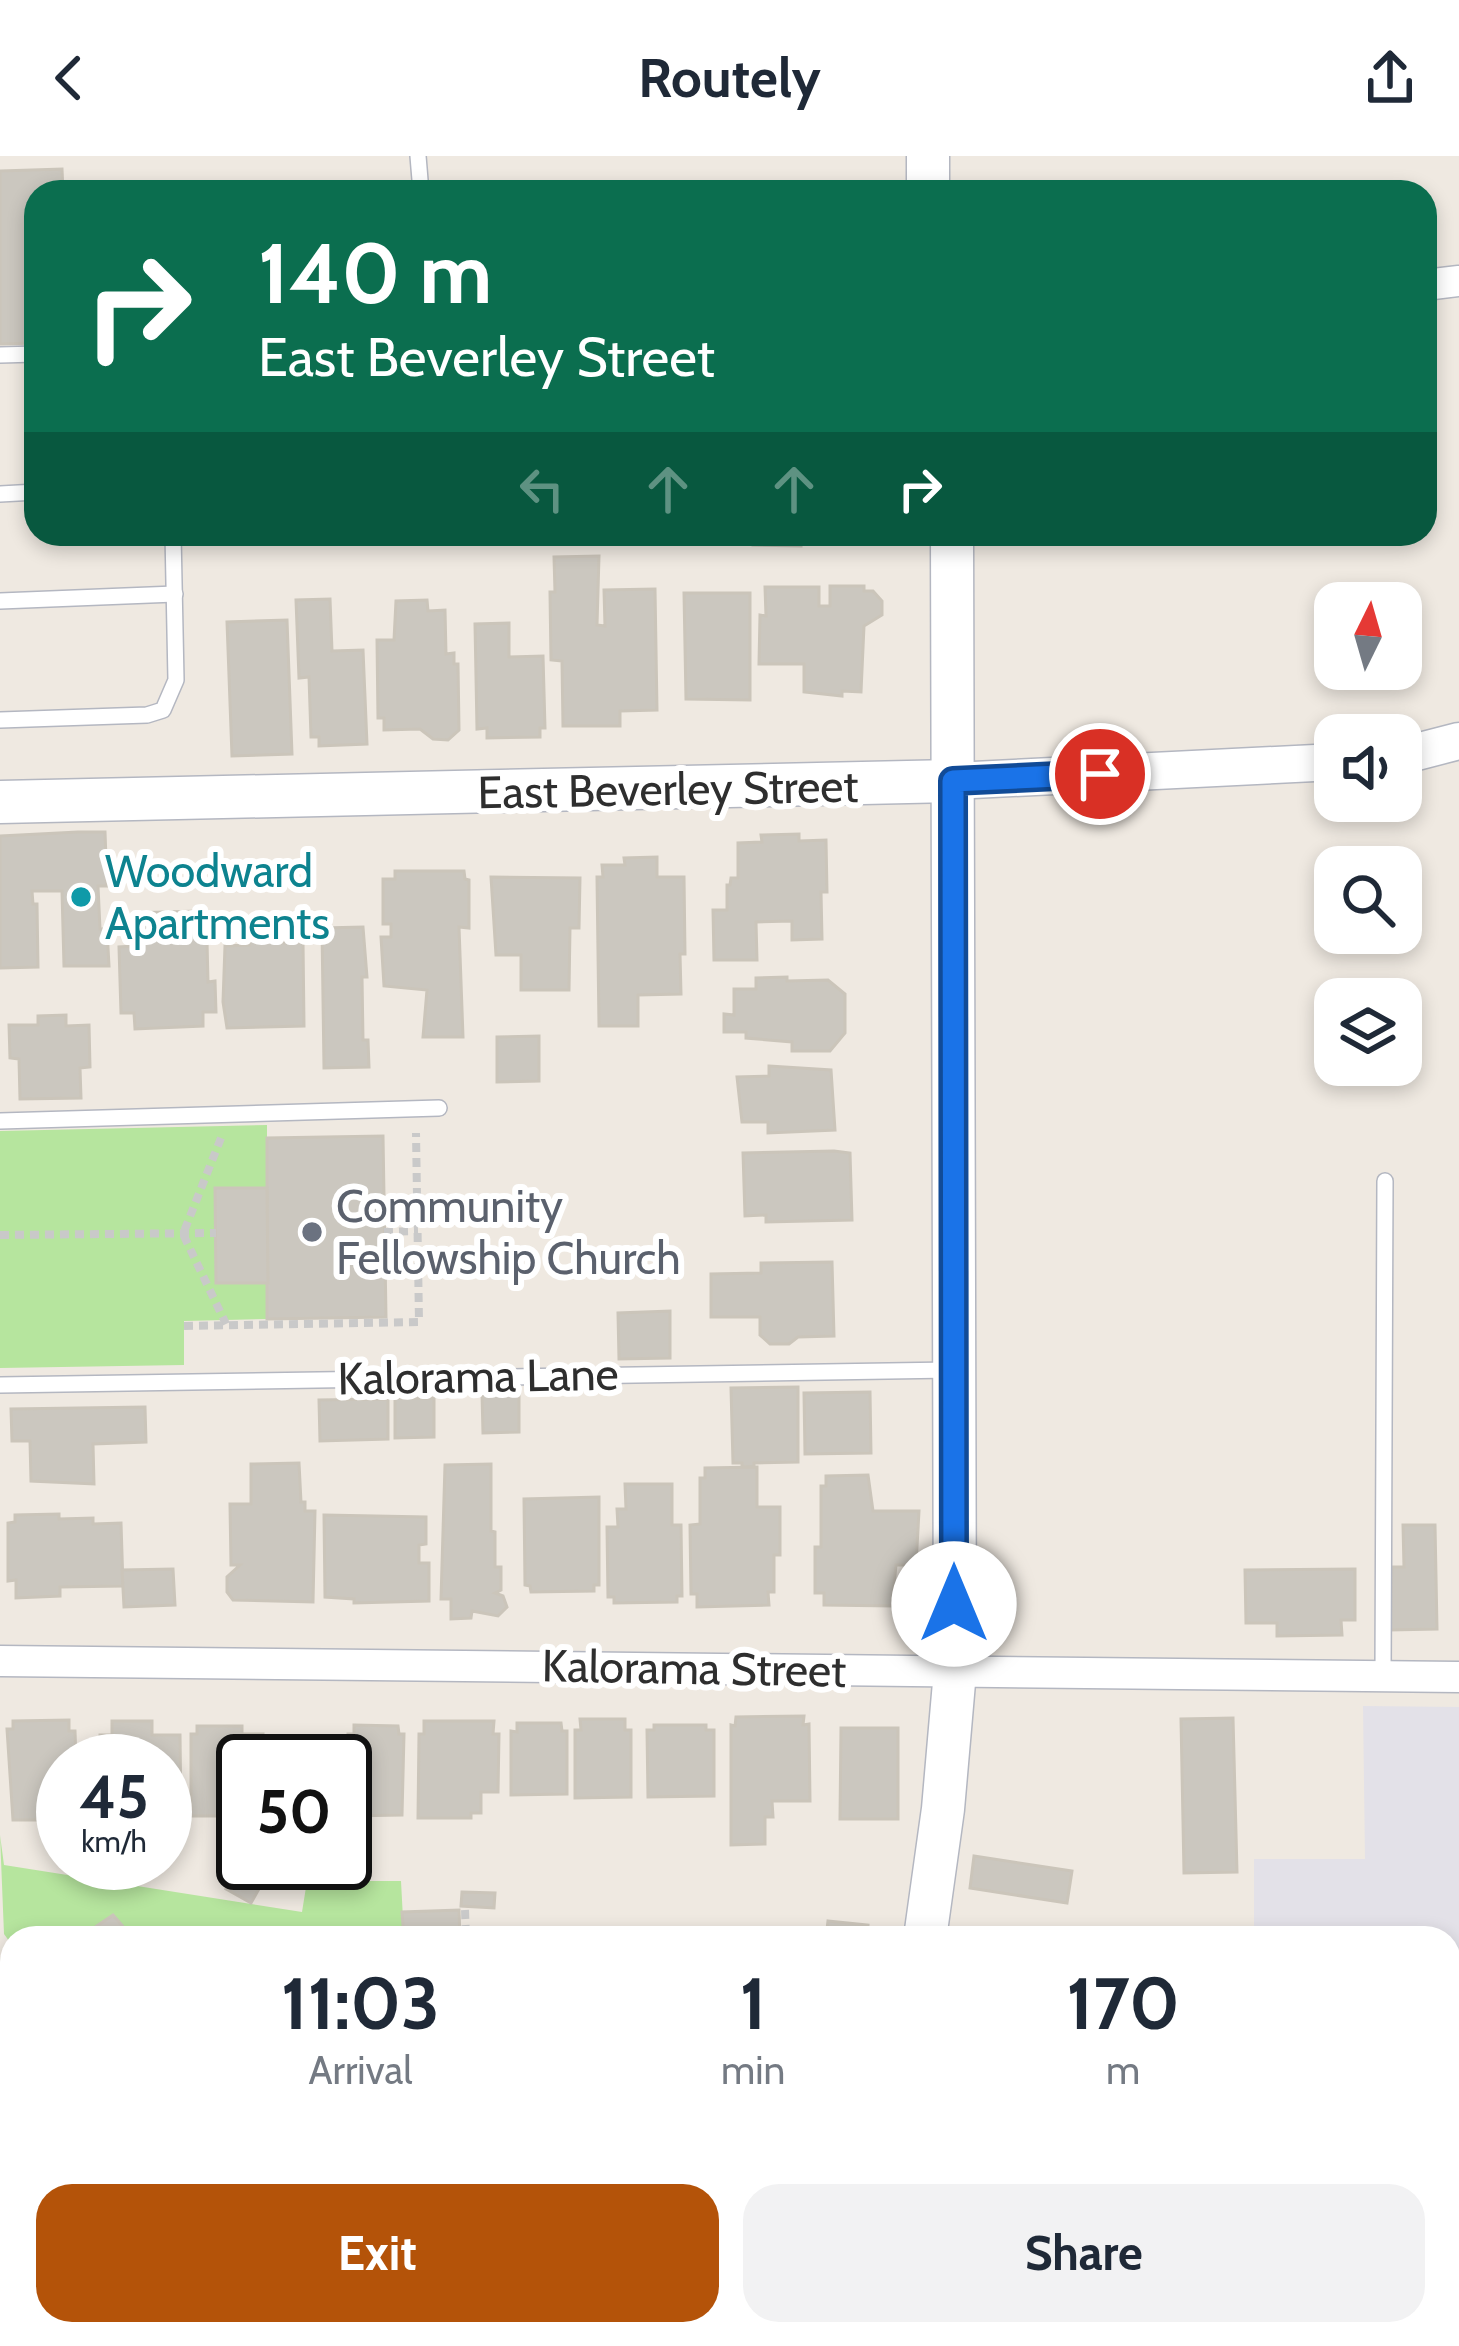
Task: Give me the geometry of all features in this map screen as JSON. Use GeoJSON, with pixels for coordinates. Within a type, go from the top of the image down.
{"type":"FeatureCollection","features":[{"type":"Feature","properties":{"kind":"main road"},"geometry":{"type":"LineString","coordinates":[[927,1926],[955,1671],[952,546]]}},
{"type":"Feature","properties":{"kind":"main road","name":"East Beverley Street"},"geometry":{"type":"LineString","coordinates":[[0,802],[953,781]]}},
{"type":"Feature","properties":{"kind":"street"},"geometry":{"type":"LineString","coordinates":[[1422,751],[1459,741]]}},
{"type":"Feature","properties":{"kind":"street","name":"East Beverley Street"},"geometry":{"type":"LineString","coordinates":[[953,781],[1314,763]]}},
{"type":"Feature","properties":{"kind":"street","name":"Kalorama Street"},"geometry":{"type":"LineString","coordinates":[[0,1661],[1459,1677]]}},
{"type":"Feature","properties":{"kind":"lane"},"geometry":{"type":"LineString","coordinates":[[0,720],[147,715],[163,710],[176,680],[173,546]]}},
{"type":"Feature","properties":{"kind":"lane"},"geometry":{"type":"LineString","coordinates":[[0,601],[175,594]]}},
{"type":"Feature","properties":{"kind":"lane"},"geometry":{"type":"LineString","coordinates":[[0,1121],[439,1108]]}},
{"type":"Feature","properties":{"kind":"lane"},"geometry":{"type":"LineString","coordinates":[[1383,1677],[1385,1181]]}},
{"type":"Feature","properties":{"kind":"lane","name":"Kalorama Lane"},"geometry":{"type":"LineString","coordinates":[[0,1384],[955,1370]]}},
{"type":"Feature","properties":{"kind":"path"},"geometry":{"type":"LineString","coordinates":[[184,1326],[419,1322],[416,1108]]}},
{"type":"Feature","properties":{"kind":"path"},"geometry":{"type":"LineString","coordinates":[[226,1126],[183,1234],[226,1324]]}},
{"type":"Feature","properties":{"kind":"path"},"geometry":{"type":"LineString","coordinates":[[384,1232],[418,1231]]}},
{"type":"Feature","properties":{"kind":"path"},"geometry":{"type":"LineString","coordinates":[[0,1235],[216,1233]]}},
{"type":"Feature","properties":{"kind":"path"},"geometry":{"type":"LineString","coordinates":[[465,1910],[466,1926]]}},
{"type":"Feature","properties":{"kind":"shaded area"},"geometry":{"type":"Polygon","coordinates":[[[1363,1706],[1459,1707],[1459,1926],[1254,1926],[1254,1859],[1365,1859],[1363,1706]]]}},
{"type":"Feature","properties":{"kind":"green space"},"geometry":{"type":"Polygon","coordinates":[[[267,1125],[267,1188],[216,1188],[216,1283],[268,1283],[267,1319],[184,1321],[184,1365],[0,1368],[0,1131],[267,1125]]]}},
{"type":"Feature","properties":{"kind":"green space"},"geometry":{"type":"Polygon","coordinates":[[[0,1835],[4,1865],[36,1870],[36,1890],[163,1890],[302,1912],[306,1890],[372,1890],[372,1881],[401,1881],[403,1926],[123,1926],[113,1915],[97,1926],[4,1926],[0,1835]]]}},
{"type":"Feature","properties":{"kind":"building"},"geometry":{"type":"Polygon","coordinates":[[[62,169],[62,180],[24,180],[24,343],[0,344],[0,171],[62,169]]]}},
{"type":"Feature","properties":{"kind":"building"},"geometry":{"type":"Polygon","coordinates":[[[599,556],[597,625],[605,626],[604,590],[655,589],[657,710],[620,711],[620,726],[563,726],[562,661],[551,660],[554,557],[599,556]]]}},
{"type":"Feature","properties":{"kind":"building"},"geometry":{"type":"Polygon","coordinates":[[[830,586],[864,586],[864,591],[873,591],[882,601],[882,615],[864,626],[861,692],[842,691],[842,696],[804,692],[804,664],[759,664],[765,587],[819,587],[819,606],[830,606],[830,586]]]}},
{"type":"Feature","properties":{"kind":"building"},"geometry":{"type":"Polygon","coordinates":[[[684,593],[750,593],[750,700],[686,699],[684,593]]]}},
{"type":"Feature","properties":{"kind":"building"},"geometry":{"type":"Polygon","coordinates":[[[330,599],[332,651],[363,650],[367,744],[319,746],[319,737],[311,737],[309,677],[299,678],[296,600],[330,599]]]}},
{"type":"Feature","properties":{"kind":"building"},"geometry":{"type":"Polygon","coordinates":[[[427,600],[428,611],[445,610],[446,654],[454,653],[454,664],[458,664],[459,730],[448,740],[433,739],[420,729],[384,730],[384,718],[378,718],[377,640],[394,640],[396,601],[427,600]]]}},
{"type":"Feature","properties":{"kind":"building"},"geometry":{"type":"Polygon","coordinates":[[[287,620],[292,754],[232,756],[227,622],[287,620]]]}},
{"type":"Feature","properties":{"kind":"building"},"geometry":{"type":"Polygon","coordinates":[[[509,623],[509,657],[543,656],[545,728],[540,728],[540,737],[487,738],[487,728],[477,729],[475,624],[509,623]]]}},
{"type":"Feature","properties":{"kind":"building","name":"Woodward Apartments"},"geometry":{"type":"Polygon","coordinates":[[[105,832],[107,886],[98,886],[100,929],[107,929],[109,966],[64,966],[62,891],[32,891],[33,904],[37,904],[38,967],[0,968],[0,836],[105,832]]]}},
{"type":"Feature","properties":{"kind":"building"},"geometry":{"type":"Polygon","coordinates":[[[799,834],[799,841],[826,840],[822,939],[792,940],[792,921],[756,922],[757,960],[714,960],[713,910],[727,910],[727,885],[731,878],[738,878],[738,843],[762,842],[761,835],[799,834]]]}},
{"type":"Feature","properties":{"kind":"building"},"geometry":{"type":"Polygon","coordinates":[[[657,857],[657,877],[684,877],[681,994],[638,995],[638,1026],[599,1026],[597,877],[603,877],[602,865],[625,865],[624,858],[657,857]]]}},
{"type":"Feature","properties":{"kind":"building"},"geometry":{"type":"Polygon","coordinates":[[[395,871],[464,871],[469,880],[469,928],[459,927],[463,1037],[423,1037],[427,990],[384,986],[381,937],[391,937],[391,924],[383,924],[383,879],[395,879],[395,871]]]}},
{"type":"Feature","properties":{"kind":"building"},"geometry":{"type":"Polygon","coordinates":[[[491,877],[580,878],[579,928],[570,928],[569,990],[521,990],[521,955],[496,955],[491,877]]]}},
{"type":"Feature","properties":{"kind":"building"},"geometry":{"type":"Polygon","coordinates":[[[198,911],[200,942],[207,941],[208,982],[215,981],[216,1012],[203,1012],[203,1026],[135,1029],[134,1013],[121,1013],[119,947],[134,946],[133,913],[198,911]]]}},
{"type":"Feature","properties":{"kind":"building"},"geometry":{"type":"Polygon","coordinates":[[[363,927],[367,977],[362,977],[363,1040],[368,1040],[369,1067],[324,1068],[322,928],[363,927]]]}},
{"type":"Feature","properties":{"kind":"building"},"geometry":{"type":"Polygon","coordinates":[[[249,934],[279,934],[280,943],[303,942],[304,1026],[227,1028],[225,946],[249,945],[249,934]]]}},
{"type":"Feature","properties":{"kind":"building"},"geometry":{"type":"Polygon","coordinates":[[[787,977],[787,981],[828,980],[845,994],[845,1033],[830,1051],[792,1051],[792,1042],[724,1032],[724,1014],[734,1015],[734,989],[756,989],[756,978],[787,977]]]}},
{"type":"Feature","properties":{"kind":"building"},"geometry":{"type":"Polygon","coordinates":[[[66,1015],[66,1026],[89,1025],[90,1067],[80,1068],[81,1098],[20,1099],[19,1059],[10,1058],[9,1025],[38,1025],[38,1016],[66,1015]]]}},
{"type":"Feature","properties":{"kind":"building"},"geometry":{"type":"Polygon","coordinates":[[[539,1036],[539,1081],[497,1082],[497,1037],[539,1036]]]}},
{"type":"Feature","properties":{"kind":"building"},"geometry":{"type":"Polygon","coordinates":[[[769,1066],[831,1070],[835,1130],[768,1133],[768,1122],[742,1122],[737,1077],[769,1076],[769,1066]]]}},
{"type":"Feature","properties":{"kind":"building"},"geometry":{"type":"Polygon","coordinates":[[[383,1136],[386,1317],[267,1319],[267,1138],[383,1136]]]}},
{"type":"Feature","properties":{"kind":"building"},"geometry":{"type":"Polygon","coordinates":[[[743,1153],[850,1153],[852,1220],[766,1222],[766,1215],[745,1216],[743,1153]]]}},
{"type":"Feature","properties":{"kind":"building"},"geometry":{"type":"Polygon","coordinates":[[[215,1188],[267,1188],[268,1283],[216,1283],[215,1188]]]}},
{"type":"Feature","properties":{"kind":"building"},"geometry":{"type":"Polygon","coordinates":[[[832,1262],[834,1336],[770,1344],[760,1335],[760,1317],[711,1317],[711,1274],[761,1273],[761,1263],[832,1262]]]}},
{"type":"Feature","properties":{"kind":"building"},"geometry":{"type":"Polygon","coordinates":[[[670,1311],[670,1358],[619,1359],[618,1313],[670,1311]]]}},
{"type":"Feature","properties":{"kind":"building"},"geometry":{"type":"Polygon","coordinates":[[[798,1387],[798,1462],[754,1463],[754,1467],[733,1463],[731,1388],[798,1387]]]}},
{"type":"Feature","properties":{"kind":"building"},"geometry":{"type":"Polygon","coordinates":[[[519,1392],[519,1432],[483,1433],[482,1393],[519,1392]]]}},
{"type":"Feature","properties":{"kind":"building"},"geometry":{"type":"Polygon","coordinates":[[[870,1392],[871,1453],[805,1454],[804,1393],[870,1392]]]}},
{"type":"Feature","properties":{"kind":"building"},"geometry":{"type":"Polygon","coordinates":[[[395,1398],[434,1398],[434,1437],[395,1438],[395,1398]]]}},
{"type":"Feature","properties":{"kind":"building"},"geometry":{"type":"Polygon","coordinates":[[[388,1399],[388,1439],[320,1441],[319,1400],[388,1399]]]}},
{"type":"Feature","properties":{"kind":"building"},"geometry":{"type":"Polygon","coordinates":[[[145,1407],[146,1442],[93,1444],[94,1484],[31,1481],[30,1441],[12,1441],[11,1409],[145,1407]]]}},
{"type":"Feature","properties":{"kind":"building"},"geometry":{"type":"Polygon","coordinates":[[[299,1463],[301,1502],[305,1502],[305,1511],[315,1511],[313,1602],[233,1600],[227,1592],[227,1577],[240,1565],[231,1565],[230,1504],[251,1504],[251,1464],[299,1463]]]}},
{"type":"Feature","properties":{"kind":"building"},"geometry":{"type":"Polygon","coordinates":[[[491,1464],[491,1531],[495,1532],[495,1567],[501,1567],[501,1590],[495,1593],[503,1596],[507,1607],[498,1616],[472,1611],[471,1618],[451,1619],[451,1599],[441,1599],[445,1465],[491,1464]]]}},
{"type":"Feature","properties":{"kind":"building"},"geometry":{"type":"Polygon","coordinates":[[[757,1467],[757,1507],[780,1507],[780,1555],[774,1555],[774,1592],[768,1592],[769,1605],[697,1607],[697,1594],[691,1594],[690,1525],[700,1524],[700,1478],[705,1478],[705,1468],[757,1467]]]}},
{"type":"Feature","properties":{"kind":"building"},"geometry":{"type":"Polygon","coordinates":[[[868,1475],[873,1511],[919,1511],[916,1565],[896,1565],[892,1606],[824,1605],[824,1593],[815,1593],[821,1486],[826,1486],[826,1476],[868,1475]]]}},
{"type":"Feature","properties":{"kind":"building"},"geometry":{"type":"Polygon","coordinates":[[[625,1484],[672,1484],[672,1525],[681,1525],[682,1596],[677,1596],[677,1602],[614,1603],[614,1597],[608,1597],[607,1527],[618,1527],[617,1509],[626,1509],[625,1484]]]}},
{"type":"Feature","properties":{"kind":"building"},"geometry":{"type":"Polygon","coordinates":[[[599,1497],[599,1585],[594,1585],[594,1591],[531,1592],[525,1585],[524,1499],[599,1497]]]}},
{"type":"Feature","properties":{"kind":"building"},"geometry":{"type":"Polygon","coordinates":[[[59,1514],[59,1519],[93,1518],[93,1524],[121,1523],[123,1586],[60,1587],[60,1596],[16,1598],[16,1580],[8,1581],[8,1523],[15,1522],[15,1515],[59,1514]]]}},
{"type":"Feature","properties":{"kind":"building"},"geometry":{"type":"Polygon","coordinates":[[[324,1515],[426,1517],[426,1544],[419,1545],[419,1563],[429,1563],[429,1601],[354,1603],[354,1599],[325,1597],[324,1515]]]}},
{"type":"Feature","properties":{"kind":"building"},"geometry":{"type":"Polygon","coordinates":[[[1403,1525],[1435,1525],[1437,1629],[1390,1630],[1392,1567],[1404,1567],[1403,1525]]]}},
{"type":"Feature","properties":{"kind":"building"},"geometry":{"type":"Polygon","coordinates":[[[173,1569],[175,1605],[124,1607],[122,1570],[173,1569]]]}},
{"type":"Feature","properties":{"kind":"building"},"geometry":{"type":"Polygon","coordinates":[[[1355,1569],[1355,1620],[1341,1620],[1342,1635],[1277,1636],[1277,1623],[1246,1623],[1245,1570],[1355,1569]]]}},
{"type":"Feature","properties":{"kind":"building"},"geometry":{"type":"Polygon","coordinates":[[[804,1716],[803,1725],[809,1724],[810,1801],[772,1801],[773,1817],[765,1817],[765,1844],[731,1845],[731,1725],[735,1726],[736,1717],[804,1716]]]}},
{"type":"Feature","properties":{"kind":"building"},"geometry":{"type":"Polygon","coordinates":[[[1233,1718],[1237,1872],[1184,1873],[1181,1719],[1233,1718]]]}},
{"type":"Feature","properties":{"kind":"building"},"geometry":{"type":"Polygon","coordinates":[[[580,1719],[625,1719],[625,1730],[631,1730],[631,1797],[575,1798],[575,1730],[581,1730],[580,1719]]]}},
{"type":"Feature","properties":{"kind":"building"},"geometry":{"type":"Polygon","coordinates":[[[69,1720],[69,1731],[75,1731],[36,1734],[36,1820],[13,1820],[7,1729],[13,1729],[13,1721],[69,1720]]]}},
{"type":"Feature","properties":{"kind":"building"},"geometry":{"type":"Polygon","coordinates":[[[112,1721],[152,1721],[152,1734],[112,1734],[112,1721]]]}},
{"type":"Feature","properties":{"kind":"building"},"geometry":{"type":"Polygon","coordinates":[[[424,1721],[494,1721],[493,1734],[499,1734],[498,1792],[481,1792],[481,1813],[471,1813],[471,1818],[418,1818],[419,1734],[424,1734],[424,1721]]]}},
{"type":"Feature","properties":{"kind":"building"},"geometry":{"type":"Polygon","coordinates":[[[517,1723],[561,1723],[562,1731],[567,1731],[567,1794],[511,1795],[511,1731],[517,1732],[517,1723]]]}},
{"type":"Feature","properties":{"kind":"building"},"geometry":{"type":"Polygon","coordinates":[[[354,1725],[398,1726],[399,1734],[404,1734],[402,1815],[372,1816],[372,1734],[354,1734],[354,1725]]]}},
{"type":"Feature","properties":{"kind":"building"},"geometry":{"type":"Polygon","coordinates":[[[654,1725],[706,1725],[706,1730],[714,1730],[714,1796],[648,1797],[647,1730],[654,1730],[654,1725]]]}},
{"type":"Feature","properties":{"kind":"building"},"geometry":{"type":"Polygon","coordinates":[[[197,1726],[242,1726],[242,1734],[216,1734],[216,1816],[192,1816],[192,1734],[197,1734],[197,1726]]]}},
{"type":"Feature","properties":{"kind":"building"},"geometry":{"type":"Polygon","coordinates":[[[841,1728],[898,1728],[898,1819],[840,1819],[841,1728]]]}},
{"type":"Feature","properties":{"kind":"building"},"geometry":{"type":"Polygon","coordinates":[[[974,1856],[1072,1871],[1067,1903],[970,1888],[974,1856]]]}},
{"type":"Feature","properties":{"kind":"building"},"geometry":{"type":"Polygon","coordinates":[[[228,1890],[258,1890],[251,1903],[228,1890]]]}},
{"type":"Feature","properties":{"kind":"building"},"geometry":{"type":"Polygon","coordinates":[[[462,1892],[495,1893],[494,1908],[461,1906],[462,1892]]]}},
{"type":"Feature","properties":{"kind":"building"},"geometry":{"type":"Polygon","coordinates":[[[459,1910],[460,1926],[403,1926],[402,1912],[459,1910]]]}},
{"type":"Feature","properties":{"kind":"building"},"geometry":{"type":"Polygon","coordinates":[[[113,1915],[123,1926],[97,1926],[113,1915]]]}},
{"type":"Feature","properties":{"kind":"building"},"geometry":{"type":"Polygon","coordinates":[[[828,1921],[868,1925],[868,1926],[827,1926],[828,1921]]]}},
{"type":"Feature","properties":{"kind":"place","name":"Woodward Apartments"},"geometry":{"type":"Point","coordinates":[81,897]}},
{"type":"Feature","properties":{"kind":"place","name":"Community Fellowship Church"},"geometry":{"type":"Point","coordinates":[312,1232]}},
{"type":"Feature","properties":{"kind":"route"},"geometry":{"type":"LineString","coordinates":[[954,1604],[953,781],[1100,774]]}}]}
